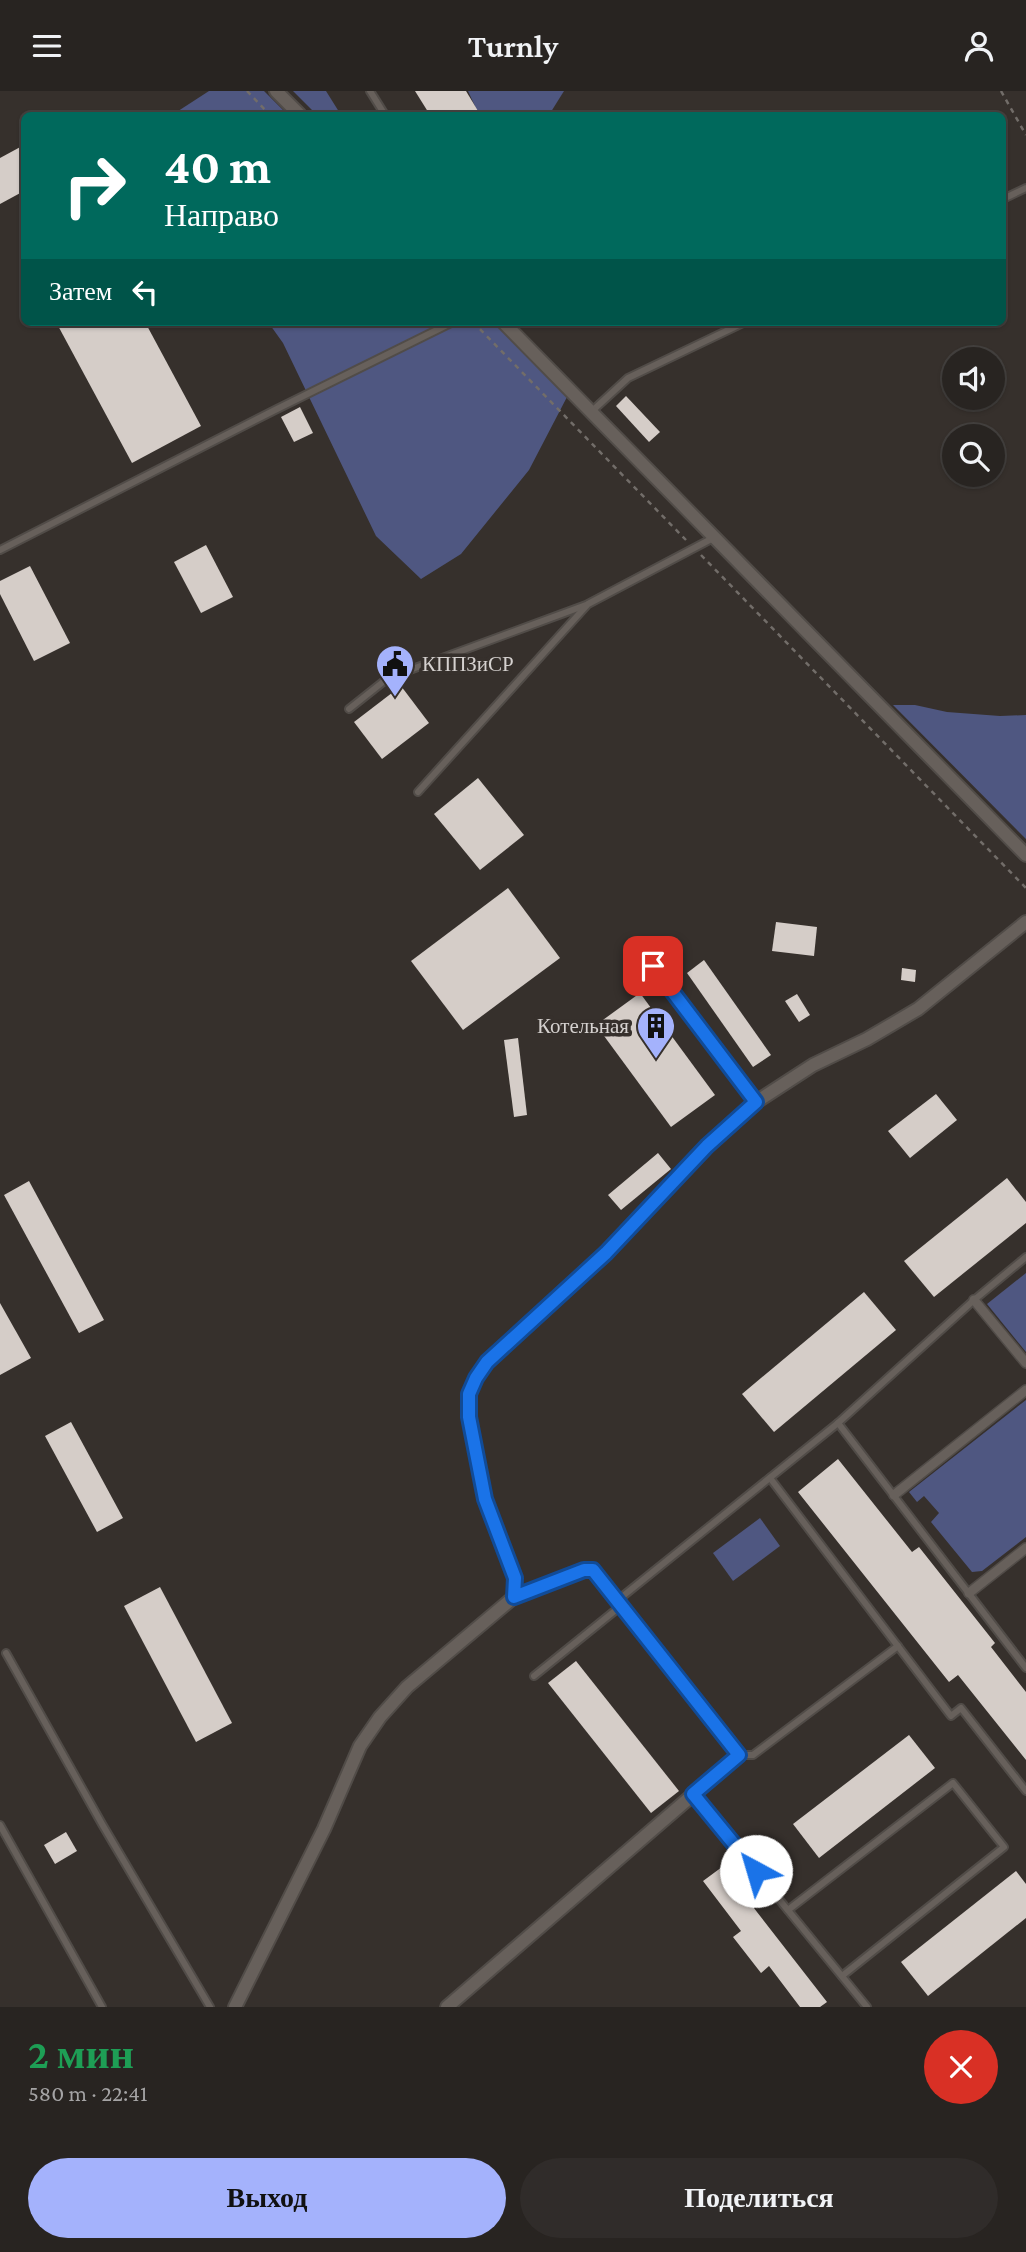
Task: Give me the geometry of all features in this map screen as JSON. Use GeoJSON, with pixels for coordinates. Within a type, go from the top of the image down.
{"type":"FeatureCollection","features":[{"type":"Feature","properties":{"kind":"street"},"geometry":{"type":"LineString","coordinates":[[276,91],[297,112]]}},
{"type":"Feature","properties":{"kind":"street"},"geometry":{"type":"LineString","coordinates":[[507,326],[1026,855]]}},
{"type":"Feature","properties":{"kind":"street"},"geometry":{"type":"LineString","coordinates":[[235,2007],[324,1829],[360,1747],[380,1717],[407,1687],[514,1597],[515,1578],[485,1499],[469,1417],[469,1394],[487,1362],[606,1253],[707,1146],[756,1102],[813,1065],[867,1039],[918,1009],[1026,922]]}},
{"type":"Feature","properties":{"kind":"street"},"geometry":{"type":"LineString","coordinates":[[974,1300],[1026,1363]]}},
{"type":"Feature","properties":{"kind":"street"},"geometry":{"type":"LineString","coordinates":[[894,1495],[1026,1390]]}},
{"type":"Feature","properties":{"kind":"street"},"geometry":{"type":"LineString","coordinates":[[969,1593],[1026,1548]]}},
{"type":"Feature","properties":{"kind":"street"},"geometry":{"type":"LineString","coordinates":[[447,2007],[739,1755]]}},
{"type":"Feature","properties":{"kind":"lane"},"geometry":{"type":"LineString","coordinates":[[370,91],[383,112]]}},
{"type":"Feature","properties":{"kind":"lane"},"geometry":{"type":"LineString","coordinates":[[1006,198],[1026,188]]}},
{"type":"Feature","properties":{"kind":"lane"},"geometry":{"type":"LineString","coordinates":[[0,550],[445,326]]}},
{"type":"Feature","properties":{"kind":"lane"},"geometry":{"type":"LineString","coordinates":[[591,412],[628,378],[737,326]]}},
{"type":"Feature","properties":{"kind":"lane"},"geometry":{"type":"LineString","coordinates":[[349,709],[388,678],[588,604],[715,537]]}},
{"type":"Feature","properties":{"kind":"lane"},"geometry":{"type":"LineString","coordinates":[[418,792],[588,604]]}},
{"type":"Feature","properties":{"kind":"lane"},"geometry":{"type":"LineString","coordinates":[[653,966],[756,1102]]}},
{"type":"Feature","properties":{"kind":"lane"},"geometry":{"type":"LineString","coordinates":[[534,1677],[838,1423],[974,1300],[1026,1257]]}},
{"type":"Feature","properties":{"kind":"lane"},"geometry":{"type":"LineString","coordinates":[[838,1423],[1026,1668]]}},
{"type":"Feature","properties":{"kind":"lane"},"geometry":{"type":"LineString","coordinates":[[770,1478],[951,1716],[961,1708],[1026,1791]]}},
{"type":"Feature","properties":{"kind":"lane"},"geometry":{"type":"LineString","coordinates":[[514,1597],[584,1570],[593,1570],[739,1755],[753,1755],[898,1646]]}},
{"type":"Feature","properties":{"kind":"lane"},"geometry":{"type":"LineString","coordinates":[[6,1653],[109,1836],[210,2007]]}},
{"type":"Feature","properties":{"kind":"lane"},"geometry":{"type":"LineString","coordinates":[[788,1910],[953,1783],[1004,1847],[842,1976]]}},
{"type":"Feature","properties":{"kind":"lane"},"geometry":{"type":"LineString","coordinates":[[693,1794],[867,2007]]}},
{"type":"Feature","properties":{"kind":"lane"},"geometry":{"type":"LineString","coordinates":[[0,1825],[102,2007]]}},
{"type":"Feature","properties":{"kind":"path"},"geometry":{"type":"LineString","coordinates":[[247,91],[267,112]]}},
{"type":"Feature","properties":{"kind":"path"},"geometry":{"type":"LineString","coordinates":[[1001,91],[1026,135]]}},
{"type":"Feature","properties":{"kind":"path"},"geometry":{"type":"LineString","coordinates":[[477,326],[1026,888]]}},
{"type":"Feature","properties":{"kind":"shaded area"},"geometry":{"type":"Polygon","coordinates":[[[209,91],[264,91],[285,112],[177,112],[209,91]]]}},
{"type":"Feature","properties":{"kind":"shaded area"},"geometry":{"type":"Polygon","coordinates":[[[293,91],[326,91],[339,112],[314,112],[293,91]]]}},
{"type":"Feature","properties":{"kind":"shaded area"},"geometry":{"type":"Polygon","coordinates":[[[468,91],[564,91],[551,112],[478,112],[468,91]]]}},
{"type":"Feature","properties":{"kind":"shaded area"},"geometry":{"type":"Polygon","coordinates":[[[271,326],[497,326],[567,397],[529,470],[461,554],[421,579],[376,536],[283,343],[271,326]]]}},
{"type":"Feature","properties":{"kind":"shaded area"},"geometry":{"type":"Polygon","coordinates":[[[893,705],[915,705],[947,712],[1000,716],[1026,715],[1026,839],[893,705]]]}},
{"type":"Feature","properties":{"kind":"shaded area"},"geometry":{"type":"Polygon","coordinates":[[[1026,1273],[1026,1352],[987,1304],[1026,1273]]]}},
{"type":"Feature","properties":{"kind":"shaded area"},"geometry":{"type":"Polygon","coordinates":[[[1026,1400],[1026,1537],[982,1571],[972,1572],[931,1522],[939,1513],[924,1496],[917,1502],[909,1492],[1026,1400]]]}},
{"type":"Feature","properties":{"kind":"shaded area"},"geometry":{"type":"Polygon","coordinates":[[[760,1518],[780,1546],[733,1581],[713,1553],[760,1518]]]}},
{"type":"Feature","properties":{"kind":"building"},"geometry":{"type":"Polygon","coordinates":[[[415,91],[466,91],[478,111],[476,112],[428,112],[415,91]]]}},
{"type":"Feature","properties":{"kind":"building"},"geometry":{"type":"Polygon","coordinates":[[[21,147],[21,193],[0,204],[0,158],[21,147]]]}},
{"type":"Feature","properties":{"kind":"building"},"geometry":{"type":"Polygon","coordinates":[[[58,326],[147,326],[201,426],[132,463],[58,326]]]}},
{"type":"Feature","properties":{"kind":"building"},"geometry":{"type":"Polygon","coordinates":[[[626,396],[660,432],[649,442],[616,406],[626,396]]]}},
{"type":"Feature","properties":{"kind":"building"},"geometry":{"type":"Polygon","coordinates":[[[300,407],[313,433],[294,442],[281,417],[300,407]]]}},
{"type":"Feature","properties":{"kind":"building"},"geometry":{"type":"Polygon","coordinates":[[[206,545],[233,597],[201,613],[174,562],[206,545]]]}},
{"type":"Feature","properties":{"kind":"building"},"geometry":{"type":"Polygon","coordinates":[[[30,566],[70,643],[34,661],[0,594],[0,581],[30,566]]]}},
{"type":"Feature","properties":{"kind":"building"},"geometry":{"type":"Polygon","coordinates":[[[401,686],[429,723],[382,759],[354,722],[401,686]]]}},
{"type":"Feature","properties":{"kind":"building"},"geometry":{"type":"Polygon","coordinates":[[[478,778],[524,835],[480,870],[434,814],[478,778]]]}},
{"type":"Feature","properties":{"kind":"building"},"geometry":{"type":"Polygon","coordinates":[[[508,888],[560,958],[463,1030],[411,961],[508,888]]]}},
{"type":"Feature","properties":{"kind":"building"},"geometry":{"type":"Polygon","coordinates":[[[776,922],[817,927],[814,956],[772,951],[776,922]]]}},
{"type":"Feature","properties":{"kind":"building"},"geometry":{"type":"Polygon","coordinates":[[[704,960],[771,1055],[753,1067],[687,973],[704,960]]]}},
{"type":"Feature","properties":{"kind":"building"},"geometry":{"type":"Polygon","coordinates":[[[902,968],[916,970],[915,982],[901,980],[902,968]]]}},
{"type":"Feature","properties":{"kind":"building","name":"Котельная"},"geometry":{"type":"Polygon","coordinates":[[[640,993],[715,1095],[671,1127],[596,1025],[640,993]]]}},
{"type":"Feature","properties":{"kind":"building"},"geometry":{"type":"Polygon","coordinates":[[[797,994],[810,1015],[799,1022],[785,1001],[797,994]]]}},
{"type":"Feature","properties":{"kind":"building"},"geometry":{"type":"Polygon","coordinates":[[[518,1038],[527,1115],[514,1117],[504,1040],[518,1038]]]}},
{"type":"Feature","properties":{"kind":"building"},"geometry":{"type":"Polygon","coordinates":[[[936,1094],[957,1120],[910,1158],[888,1131],[936,1094]]]}},
{"type":"Feature","properties":{"kind":"building"},"geometry":{"type":"Polygon","coordinates":[[[658,1153],[671,1169],[621,1210],[608,1195],[658,1153]]]}},
{"type":"Feature","properties":{"kind":"building"},"geometry":{"type":"Polygon","coordinates":[[[1007,1178],[1026,1202],[1026,1223],[934,1297],[904,1261],[1007,1178]]]}},
{"type":"Feature","properties":{"kind":"building"},"geometry":{"type":"Polygon","coordinates":[[[29,1181],[104,1320],[79,1333],[4,1195],[29,1181]]]}},
{"type":"Feature","properties":{"kind":"building"},"geometry":{"type":"Polygon","coordinates":[[[864,1292],[896,1330],[774,1432],[742,1394],[864,1292]]]}},
{"type":"Feature","properties":{"kind":"building"},"geometry":{"type":"Polygon","coordinates":[[[0,1303],[31,1358],[0,1375],[0,1303]]]}},
{"type":"Feature","properties":{"kind":"building"},"geometry":{"type":"Polygon","coordinates":[[[71,1422],[123,1518],[97,1532],[45,1436],[71,1422]]]}},
{"type":"Feature","properties":{"kind":"building"},"geometry":{"type":"Polygon","coordinates":[[[838,1459],[912,1552],[919,1547],[995,1643],[991,1647],[1026,1692],[1026,1760],[958,1675],[949,1682],[798,1492],[838,1459]]]}},
{"type":"Feature","properties":{"kind":"building"},"geometry":{"type":"Polygon","coordinates":[[[160,1587],[232,1723],[196,1742],[124,1606],[160,1587]]]}},
{"type":"Feature","properties":{"kind":"building"},"geometry":{"type":"Polygon","coordinates":[[[576,1661],[679,1791],[651,1813],[548,1683],[576,1661]]]}},
{"type":"Feature","properties":{"kind":"building"},"geometry":{"type":"Polygon","coordinates":[[[909,1735],[935,1768],[819,1858],[793,1824],[909,1735]]]}},
{"type":"Feature","properties":{"kind":"building"},"geometry":{"type":"Polygon","coordinates":[[[66,1832],[77,1851],[55,1864],[44,1845],[66,1832]]]}},
{"type":"Feature","properties":{"kind":"building"},"geometry":{"type":"Polygon","coordinates":[[[722,1867],[827,2002],[820,2007],[800,2007],[769,1966],[761,1973],[733,1937],[741,1931],[703,1881],[722,1867]]]}},
{"type":"Feature","properties":{"kind":"building"},"geometry":{"type":"Polygon","coordinates":[[[1016,1871],[1026,1884],[1026,1918],[928,1996],[901,1962],[1016,1871]]]}},
{"type":"Feature","properties":{"kind":"place","name":"КППЗиСР"},"geometry":{"type":"Point","coordinates":[395,698]}},
{"type":"Feature","properties":{"kind":"place","name":"Котельная"},"geometry":{"type":"Point","coordinates":[656,1060]}},
{"type":"Feature","properties":{"kind":"route"},"geometry":{"type":"LineString","coordinates":[[653,966],[756,1102],[707,1146],[606,1253],[487,1362],[469,1394],[469,1417],[485,1499],[515,1578],[514,1597],[584,1570],[593,1570],[739,1755],[693,1794],[756,1871]]}}]}
